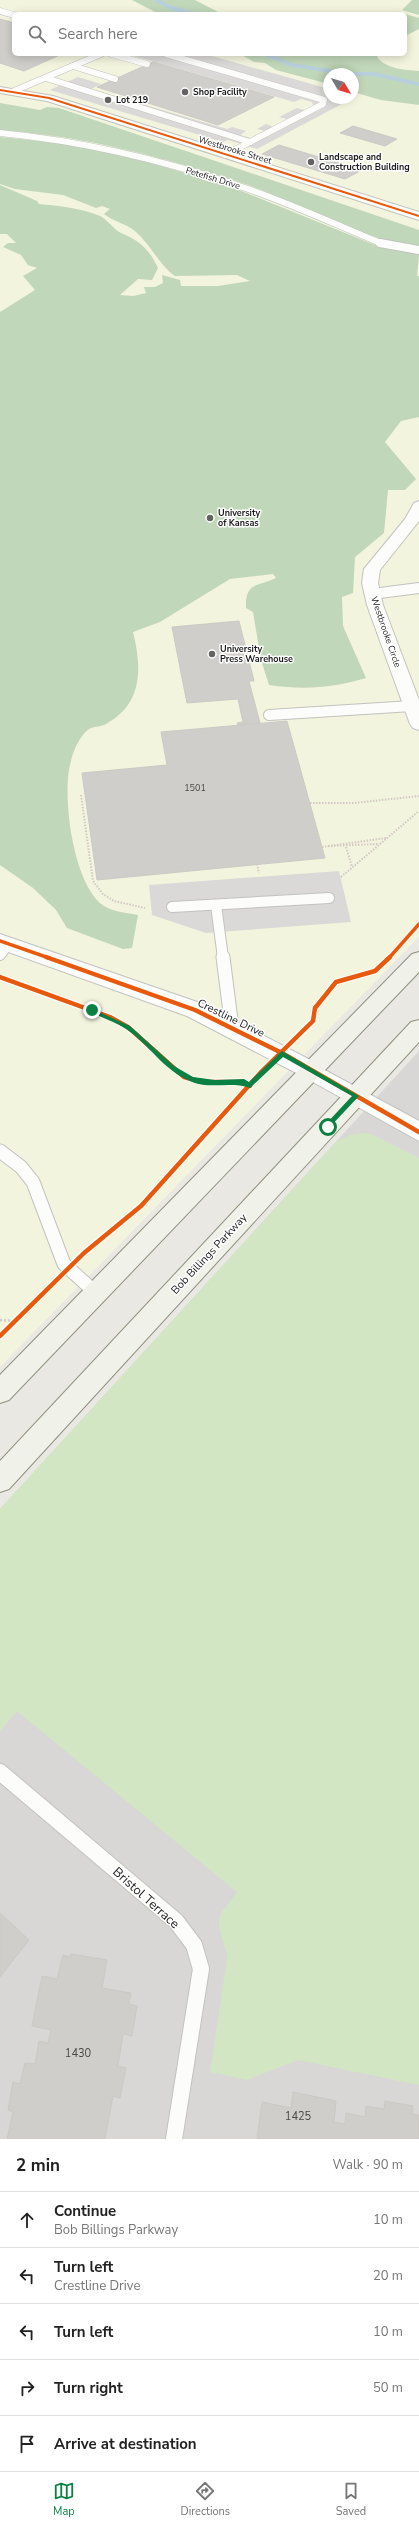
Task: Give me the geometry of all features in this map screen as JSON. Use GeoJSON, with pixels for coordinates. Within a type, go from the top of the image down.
{"type":"FeatureCollection","features":[{"type":"Feature","properties":{"kind":"main road"},"geometry":{"type":"LineString","coordinates":[[0,1392],[419,958]]}},
{"type":"Feature","properties":{"kind":"main road","name":"Bob Billings Parkway"},"geometry":{"type":"LineString","coordinates":[[0,1480],[419,1028]]}},
{"type":"Feature","properties":{"kind":"street","name":"Westbrooke Street"},"geometry":{"type":"LineString","coordinates":[[0,90],[14,91],[49,98],[419,216]]}},
{"type":"Feature","properties":{"kind":"street","name":"Westbrooke Circle"},"geometry":{"type":"LineString","coordinates":[[419,506],[412,520],[372,569],[370,583],[372,594],[419,724]]}},
{"type":"Feature","properties":{"kind":"street","name":"Crestline Drive"},"geometry":{"type":"LineString","coordinates":[[3,947],[195,1010],[310,1070],[419,1132]]}},
{"type":"Feature","properties":{"kind":"lane"},"geometry":{"type":"LineString","coordinates":[[0,11],[12,14]]}},
{"type":"Feature","properties":{"kind":"lane"},"geometry":{"type":"LineString","coordinates":[[14,91],[97,56]]}},
{"type":"Feature","properties":{"kind":"lane"},"geometry":{"type":"LineString","coordinates":[[118,56],[147,64]]}},
{"type":"Feature","properties":{"kind":"lane"},"geometry":{"type":"LineString","coordinates":[[173,56],[324,100],[323,104],[225,155]]}},
{"type":"Feature","properties":{"kind":"lane"},"geometry":{"type":"LineString","coordinates":[[73,66],[114,79]]}},
{"type":"Feature","properties":{"kind":"lane"},"geometry":{"type":"LineString","coordinates":[[46,78],[250,142]]}},
{"type":"Feature","properties":{"kind":"lane","name":"Petefish Drive"},"geometry":{"type":"LineString","coordinates":[[0,133],[59,139],[141,156],[243,187],[386,245],[419,250]]}},
{"type":"Feature","properties":{"kind":"lane"},"geometry":{"type":"LineString","coordinates":[[372,594],[419,588]]}},
{"type":"Feature","properties":{"kind":"lane"},"geometry":{"type":"LineString","coordinates":[[269,715],[412,706]]}},
{"type":"Feature","properties":{"kind":"lane"},"geometry":{"type":"LineString","coordinates":[[172,907],[329,898]]}},
{"type":"Feature","properties":{"kind":"lane"},"geometry":{"type":"LineString","coordinates":[[216,905],[232,1028]]}},
{"type":"Feature","properties":{"kind":"lane"},"geometry":{"type":"LineString","coordinates":[[0,1151],[21,1167],[33,1182],[64,1264],[96,1293]]}},
{"type":"Feature","properties":{"kind":"lane","name":"Bristol Terrace"},"geometry":{"type":"LineString","coordinates":[[0,1772],[176,1921],[194,1945],[201,1969],[174,2139]]}},
{"type":"Feature","properties":{"kind":"path"},"geometry":{"type":"LineString","coordinates":[[81,795],[93,881],[97,890],[114,902],[145,908]]}},
{"type":"Feature","properties":{"kind":"path"},"geometry":{"type":"LineString","coordinates":[[310,803],[354,803],[419,796]]}},
{"type":"Feature","properties":{"kind":"path"},"geometry":{"type":"LineString","coordinates":[[341,877],[419,811]]}},
{"type":"Feature","properties":{"kind":"path"},"geometry":{"type":"LineString","coordinates":[[322,847],[386,838]]}},
{"type":"Feature","properties":{"kind":"path"},"geometry":{"type":"LineString","coordinates":[[327,846],[346,847],[380,844]]}},
{"type":"Feature","properties":{"kind":"path"},"geometry":{"type":"LineString","coordinates":[[346,847],[352,867]]}},
{"type":"Feature","properties":{"kind":"path"},"geometry":{"type":"LineString","coordinates":[[257,864],[259,873]]}},
{"type":"Feature","properties":{"kind":"path"},"geometry":{"type":"LineString","coordinates":[[10,1326],[20,1316]]}},
{"type":"Feature","properties":{"kind":"path"},"geometry":{"type":"LineString","coordinates":[[0,1320],[15,1321]]}},
{"type":"Feature","properties":{"kind":"shaded area","name":"University of Kansas"},"geometry":{"type":"Polygon","coordinates":[[[0,0],[419,0],[419,937],[0,1367],[0,0]]]}},
{"type":"Feature","properties":{"kind":"shaded area"},"geometry":{"type":"Polygon","coordinates":[[[132,0],[195,0],[218,12],[155,12],[132,0]]]}},
{"type":"Feature","properties":{"kind":"shaded area"},"geometry":{"type":"Polygon","coordinates":[[[412,0],[419,0],[419,15],[402,10],[412,0]]]}},
{"type":"Feature","properties":{"kind":"shaded area"},"geometry":{"type":"Polygon","coordinates":[[[407,15],[419,18],[419,29],[407,35],[407,15]]]}},
{"type":"Feature","properties":{"kind":"shaded area","name":"Lot 219"},"geometry":{"type":"Polygon","coordinates":[[[134,56],[212,56],[323,87],[323,104],[342,104],[257,149],[228,140],[223,142],[50,90],[78,77],[101,84],[91,89],[227,129],[232,127],[246,131],[240,135],[251,138],[259,138],[268,132],[257,129],[266,124],[277,128],[291,120],[279,117],[297,108],[308,111],[314,108],[312,102],[301,99],[294,102],[134,56]]]}},
{"type":"Feature","properties":{"kind":"shaded area"},"geometry":{"type":"Polygon","coordinates":[[[244,56],[378,56],[385,64],[402,69],[419,71],[419,105],[381,100],[359,94],[359,68],[323,68],[323,82],[276,70],[265,63],[254,62],[244,56]]]}},
{"type":"Feature","properties":{"kind":"shaded area"},"geometry":{"type":"Polygon","coordinates":[[[0,103],[40,110],[47,107],[59,108],[419,230],[419,245],[405,245],[361,232],[248,185],[156,157],[95,143],[33,133],[0,130],[0,103]]]}},
{"type":"Feature","properties":{"kind":"shaded area"},"geometry":{"type":"Polygon","coordinates":[[[0,137],[71,144],[138,159],[229,186],[375,245],[419,255],[417,276],[419,276],[419,417],[401,421],[385,442],[416,479],[405,490],[388,490],[384,533],[355,557],[353,593],[342,597],[343,626],[366,678],[342,684],[307,688],[269,685],[261,660],[253,612],[246,608],[246,600],[250,589],[276,578],[273,574],[230,579],[160,622],[133,632],[138,659],[138,672],[137,684],[133,696],[118,716],[104,725],[87,730],[74,752],[68,776],[68,795],[72,838],[77,860],[84,880],[93,895],[104,906],[116,911],[138,915],[132,948],[123,949],[67,928],[56,910],[33,888],[0,865],[0,312],[35,290],[23,276],[37,268],[28,265],[21,255],[3,247],[8,243],[16,243],[7,234],[0,234],[0,185],[37,201],[39,204],[78,209],[93,213],[100,216],[118,232],[134,239],[143,246],[158,268],[152,280],[138,279],[120,295],[133,296],[146,293],[144,287],[155,287],[163,283],[162,275],[180,280],[181,286],[218,286],[250,281],[237,275],[175,276],[165,267],[136,232],[104,214],[110,209],[102,206],[96,208],[63,195],[15,189],[0,184],[0,137]]]}},
{"type":"Feature","properties":{"kind":"shaded area"},"geometry":{"type":"Polygon","coordinates":[[[339,871],[351,922],[206,933],[152,915],[149,885],[339,871]]]}},
{"type":"Feature","properties":{"kind":"shaded area"},"geometry":{"type":"Polygon","coordinates":[[[419,1051],[419,2139],[0,2139],[0,1509],[419,1051]]]}},
{"type":"Feature","properties":{"kind":"shaded area"},"geometry":{"type":"Polygon","coordinates":[[[363,1133],[371,1134],[419,1158],[419,2085],[298,2060],[247,2080],[210,2072],[227,1959],[219,1927],[219,1919],[220,1915],[237,1892],[17,1711],[0,1731],[0,1509],[337,1141],[350,1135],[363,1133]]]}},
{"type":"Feature","properties":{"kind":"building"},"geometry":{"type":"Polygon","coordinates":[[[0,19],[12,22],[12,56],[58,56],[24,71],[0,63],[0,19]]]}},
{"type":"Feature","properties":{"kind":"building","name":"Shop Facility"},"geometry":{"type":"Polygon","coordinates":[[[153,62],[274,97],[218,125],[97,87],[153,62]]]}},
{"type":"Feature","properties":{"kind":"building","name":"Landscape and Construction Building"},"geometry":{"type":"Polygon","coordinates":[[[353,126],[397,139],[385,146],[340,133],[353,126]]]}},
{"type":"Feature","properties":{"kind":"building","name":"Landscape and Construction Building"},"geometry":{"type":"Polygon","coordinates":[[[279,145],[362,170],[345,179],[262,154],[279,145]]]}},
{"type":"Feature","properties":{"kind":"building","name":"University Press Warehouse"},"geometry":{"type":"Polygon","coordinates":[[[239,621],[254,681],[249,681],[260,723],[238,725],[237,723],[243,722],[238,699],[187,703],[172,627],[239,621]]]}},
{"type":"Feature","properties":{"kind":"building"},"geometry":{"type":"Polygon","coordinates":[[[287,721],[325,858],[97,880],[82,773],[167,765],[161,732],[287,721]]]}},
{"type":"Feature","properties":{"kind":"building"},"geometry":{"type":"Polygon","coordinates":[[[0,1913],[29,1940],[0,1977],[0,1913]]]}},
{"type":"Feature","properties":{"kind":"building"},"geometry":{"type":"Polygon","coordinates":[[[71,1954],[107,1960],[102,1988],[131,1993],[129,2004],[137,2006],[132,2036],[123,2034],[118,2066],[126,2068],[120,2098],[113,2096],[105,2139],[7,2139],[13,2112],[8,2110],[13,2082],[20,2084],[25,2063],[35,2064],[39,2041],[48,2043],[51,2030],[32,2026],[42,1976],[57,1979],[63,1955],[70,1957],[71,1954]]]}},
{"type":"Feature","properties":{"kind":"building"},"geometry":{"type":"Polygon","coordinates":[[[293,2092],[336,2101],[334,2122],[345,2124],[346,2113],[365,2117],[366,2106],[384,2109],[385,2101],[413,2106],[412,2114],[419,2115],[419,2139],[257,2139],[262,2102],[291,2108],[293,2092]]]}},
{"type":"Feature","properties":{"kind":"waterway"},"geometry":{"type":"LineString","coordinates":[[156,0],[169,7],[188,12]]}},
{"type":"Feature","properties":{"kind":"waterway"},"geometry":{"type":"LineString","coordinates":[[270,56],[292,65],[323,70]]}},
{"type":"Feature","properties":{"kind":"waterway"},"geometry":{"type":"LineString","coordinates":[[359,74],[374,74],[419,84]]}},
{"type":"Feature","properties":{"kind":"cycle path"},"geometry":{"type":"LineString","coordinates":[[0,90],[49,98],[419,216]]}},
{"type":"Feature","properties":{"kind":"cycle path"},"geometry":{"type":"LineString","coordinates":[[0,1336],[84,1253],[141,1206],[178,1167],[262,1071],[313,1021],[315,1008],[336,982],[375,971],[386,962],[419,924]]}},
{"type":"Feature","properties":{"kind":"cycle path"},"geometry":{"type":"LineString","coordinates":[[0,941],[195,1010],[282,1053],[419,1132]]}},
{"type":"Feature","properties":{"kind":"cycle path"},"geometry":{"type":"LineString","coordinates":[[0,977],[110,1017],[128,1027],[184,1077],[202,1082],[244,1082],[250,1086]]}},
{"type":"Feature","properties":{"kind":"place","name":"Shop Facility"},"geometry":{"type":"Point","coordinates":[185,92]}},
{"type":"Feature","properties":{"kind":"place","name":"Lot 219"},"geometry":{"type":"Point","coordinates":[108,100]}},
{"type":"Feature","properties":{"kind":"place","name":"Landscape and Construction Building"},"geometry":{"type":"Point","coordinates":[311,162]}},
{"type":"Feature","properties":{"kind":"place","name":"University of Kansas"},"geometry":{"type":"Point","coordinates":[210,518]}},
{"type":"Feature","properties":{"kind":"place","name":"University Press Warehouse"},"geometry":{"type":"Point","coordinates":[212,654]}},
{"type":"Feature","properties":{"kind":"route"},"geometry":{"type":"LineString","coordinates":[[92,1010],[110,1017],[128,1027],[171,1068],[179,1074],[192,1080],[215,1083],[234,1081],[244,1082],[250,1086],[282,1053],[356,1096],[328,1127]]}}]}
